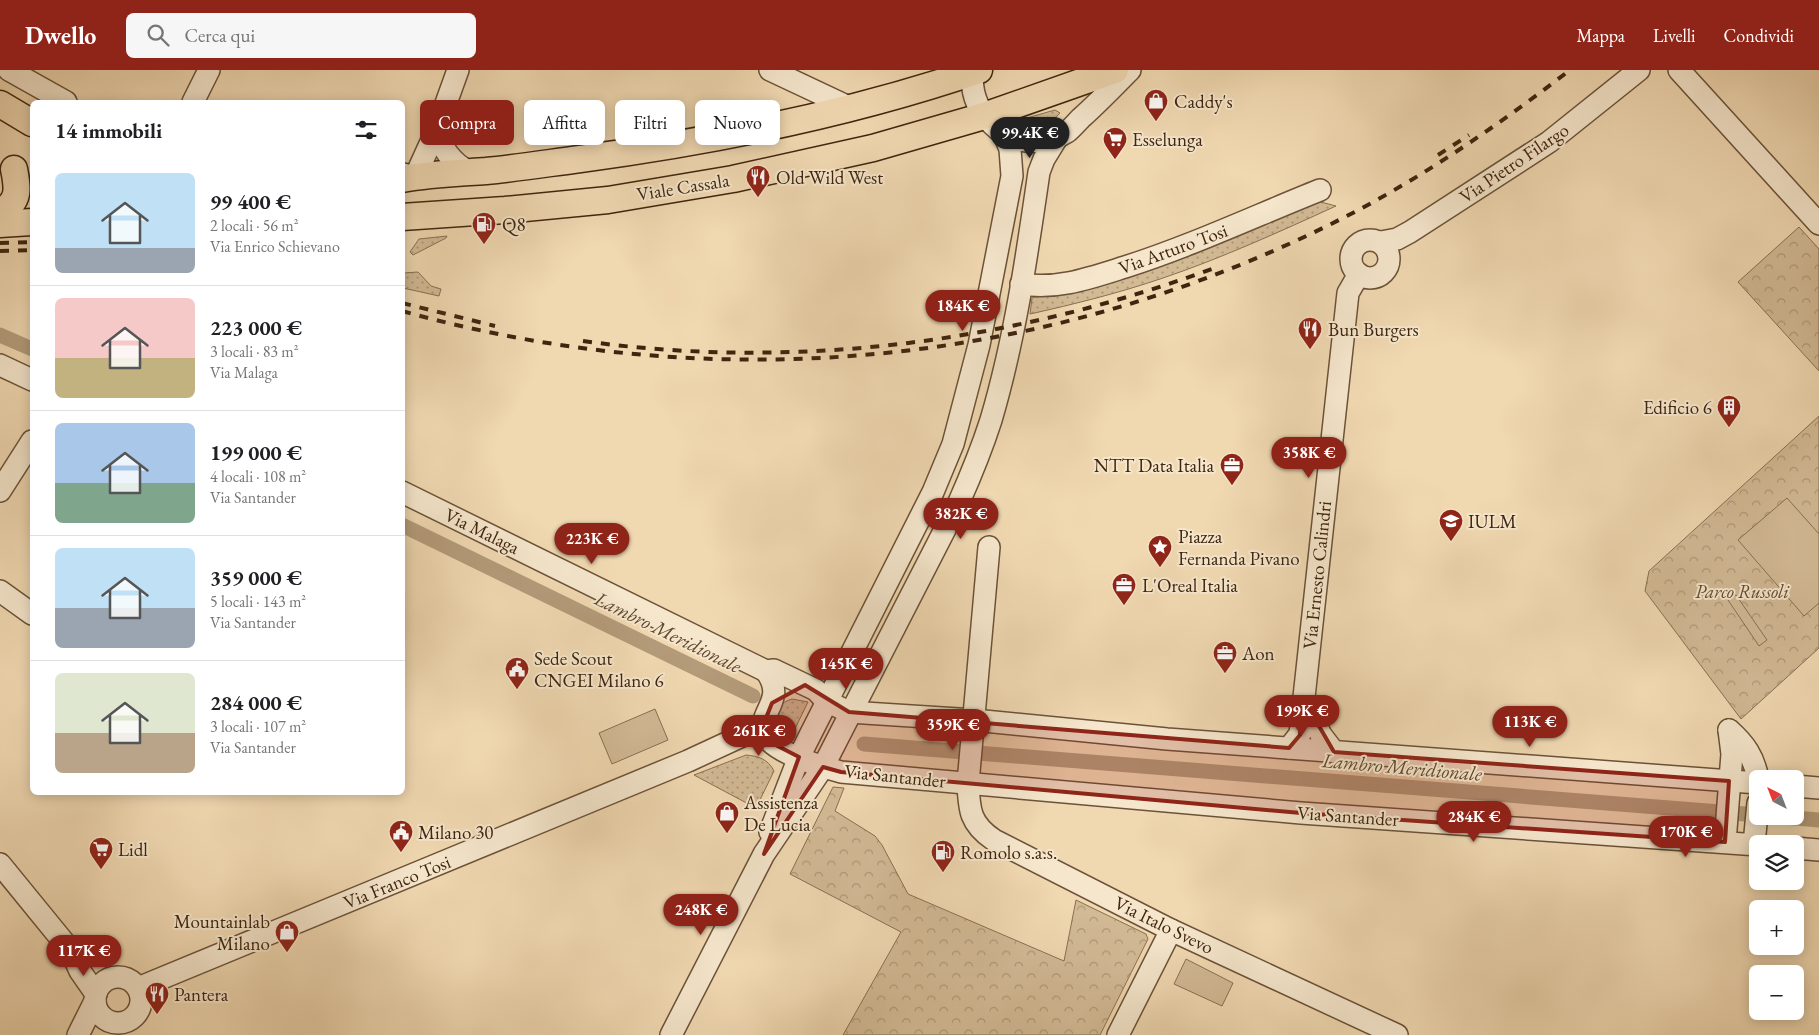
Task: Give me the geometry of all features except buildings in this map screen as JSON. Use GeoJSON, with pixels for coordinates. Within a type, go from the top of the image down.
{"type":"FeatureCollection","features":[{"type":"Feature","properties":{"kind":"main road","name":"Viale Cassala"},"geometry":{"type":"LineString","coordinates":[[405,220],[608,200],[733,179],[873,148],[984,116],[1090,75],[1115,70]]}},
{"type":"Feature","properties":{"kind":"main road"},"geometry":{"type":"LineString","coordinates":[[407,176],[468,172],[581,159],[683,144],[802,121],[936,85],[975,71]]}},
{"type":"Feature","properties":{"kind":"main road"},"geometry":{"type":"LineString","coordinates":[[0,104],[30,122]]}},
{"type":"Feature","properties":{"kind":"main road"},"geometry":{"type":"LineString","coordinates":[[0,213],[8,208],[18,190],[16,169]]}},
{"type":"Feature","properties":{"kind":"main road","name":"Viale Cassala"},"geometry":{"type":"LineString","coordinates":[[405,198],[407,176]]}},
{"type":"Feature","properties":{"kind":"main road"},"geometry":{"type":"LineString","coordinates":[[0,224],[30,222]]}},
{"type":"Feature","properties":{"kind":"street"},"geometry":{"type":"LineString","coordinates":[[9,70],[62,100]]}},
{"type":"Feature","properties":{"kind":"street"},"geometry":{"type":"LineString","coordinates":[[194,100],[209,70]]}},
{"type":"Feature","properties":{"kind":"street"},"geometry":{"type":"LineString","coordinates":[[447,100],[458,70]]}},
{"type":"Feature","properties":{"kind":"street"},"geometry":{"type":"LineString","coordinates":[[770,70],[853,108]]}},
{"type":"Feature","properties":{"kind":"street"},"geometry":{"type":"LineString","coordinates":[[975,71],[974,94],[984,116],[1004,134],[1016,139],[1035,142],[1067,132],[1130,70]]}},
{"type":"Feature","properties":{"kind":"street","name":"Via Pietro Filargo"},"geometry":{"type":"LineString","coordinates":[[1359,274],[1368,278],[1375,278],[1386,270],[1389,263],[1389,254],[1381,242],[1397,239],[1410,232],[1549,142],[1640,70]]}},
{"type":"Feature","properties":{"kind":"street"},"geometry":{"type":"LineString","coordinates":[[1679,70],[1819,224]]}},
{"type":"Feature","properties":{"kind":"street"},"geometry":{"type":"LineString","coordinates":[[1081,119],[1090,75]]}},
{"type":"Feature","properties":{"kind":"street"},"geometry":{"type":"LineString","coordinates":[[801,85],[805,98],[802,121]]}},
{"type":"Feature","properties":{"kind":"street"},"geometry":{"type":"LineString","coordinates":[[764,854],[775,817],[799,757],[934,492],[953,444],[979,345],[1012,176],[1010,150],[1004,134]]}},
{"type":"Feature","properties":{"kind":"street"},"geometry":{"type":"LineString","coordinates":[[671,1035],[764,854],[823,767],[849,712],[940,540],[976,463],[1003,376],[1021,284],[1039,172],[1044,159],[1058,136]]}},
{"type":"Feature","properties":{"kind":"street"},"geometry":{"type":"LineString","coordinates":[[407,176],[427,145]]}},
{"type":"Feature","properties":{"kind":"street"},"geometry":{"type":"LineString","coordinates":[[442,145],[444,151],[458,166],[468,172]]}},
{"type":"Feature","properties":{"kind":"street","name":"Via Arturo Tosi"},"geometry":{"type":"LineString","coordinates":[[1021,284],[1054,286],[1087,279],[1154,258],[1320,190]]}},
{"type":"Feature","properties":{"kind":"street","name":"Via Ernesto Calindri"},"geometry":{"type":"LineString","coordinates":[[1289,748],[1300,735],[1348,293],[1359,274]]}},
{"type":"Feature","properties":{"kind":"street"},"geometry":{"type":"LineString","coordinates":[[0,365],[30,379]]}},
{"type":"Feature","properties":{"kind":"street"},"geometry":{"type":"LineString","coordinates":[[0,491],[30,444]]}},
{"type":"Feature","properties":{"kind":"street","name":"Via Malaga"},"geometry":{"type":"LineString","coordinates":[[405,493],[766,671],[774,670],[816,690],[826,701],[849,712]]}},
{"type":"Feature","properties":{"kind":"street","name":"Via Santander"},"geometry":{"type":"LineString","coordinates":[[968,778],[989,547]]}},
{"type":"Feature","properties":{"kind":"street"},"geometry":{"type":"LineString","coordinates":[[0,591],[30,613]]}},
{"type":"Feature","properties":{"kind":"street"},"geometry":{"type":"LineString","coordinates":[[764,723],[774,692],[772,680],[766,671]]}},
{"type":"Feature","properties":{"kind":"street"},"geometry":{"type":"LineString","coordinates":[[772,703],[805,685]]}},
{"type":"Feature","properties":{"kind":"street"},"geometry":{"type":"LineString","coordinates":[[1304,700],[1321,735],[1334,752]]}},
{"type":"Feature","properties":{"kind":"street"},"geometry":{"type":"LineString","coordinates":[[849,712],[973,726],[1289,748],[1729,786],[1749,784]]}},
{"type":"Feature","properties":{"kind":"street","name":"Via Santander"},"geometry":{"type":"LineString","coordinates":[[764,723],[764,732],[768,741],[799,757],[823,767],[842,772],[968,778],[1301,813],[1749,840]]}},
{"type":"Feature","properties":{"kind":"street","name":"Via Franco Tosi"},"geometry":{"type":"LineString","coordinates":[[138,988],[680,764],[742,736],[764,723]]}},
{"type":"Feature","properties":{"kind":"street"},"geometry":{"type":"LineString","coordinates":[[1725,838],[1732,754],[1729,730],[1743,742],[1756,770]]}},
{"type":"Feature","properties":{"kind":"street","name":"Via Italo Svevo"},"geometry":{"type":"LineString","coordinates":[[968,778],[971,816],[982,832],[994,840],[1171,930],[1397,1035]]}},
{"type":"Feature","properties":{"kind":"street"},"geometry":{"type":"LineString","coordinates":[[1804,787],[1819,788]]}},
{"type":"Feature","properties":{"kind":"street"},"geometry":{"type":"LineString","coordinates":[[1804,849],[1819,850]]}},
{"type":"Feature","properties":{"kind":"street"},"geometry":{"type":"LineString","coordinates":[[0,864],[70,951],[98,1005],[115,1023],[132,1028],[140,1005],[138,988],[126,979],[110,978],[70,951]]}},
{"type":"Feature","properties":{"kind":"street"},"geometry":{"type":"LineString","coordinates":[[1118,1035],[1171,930]]}},
{"type":"Feature","properties":{"kind":"street"},"geometry":{"type":"LineString","coordinates":[[83,1035],[98,1005],[102,984],[110,978]]}},
{"type":"Feature","properties":{"kind":"street"},"geometry":{"type":"LineString","coordinates":[[78,1035],[98,1005]]}},
{"type":"Feature","properties":{"kind":"highlighted area"},"geometry":{"type":"Polygon","coordinates":[[[805,685],[849,712],[1289,748],[1300,735],[1304,700],[1334,752],[1729,781],[1725,842],[1301,813],[841,772],[823,767],[764,854],[799,757],[768,741],[764,723],[772,703],[805,685]]]}},
{"type":"Feature","properties":{"kind":"green space"},"geometry":{"type":"Polygon","coordinates":[[[1055,110],[1060,113],[1040,129],[1015,129],[1016,121],[1055,110]]]}},
{"type":"Feature","properties":{"kind":"green space"},"geometry":{"type":"Polygon","coordinates":[[[1317,201],[1336,206],[1185,270],[1113,293],[1030,314],[1032,298],[1098,281],[1317,201]]]}},
{"type":"Feature","properties":{"kind":"green space"},"geometry":{"type":"Polygon","coordinates":[[[1799,227],[1819,249],[1819,371],[1738,282],[1799,227]]]}},
{"type":"Feature","properties":{"kind":"green space"},"geometry":{"type":"Polygon","coordinates":[[[447,236],[413,255],[410,252],[419,239],[447,236]]]}},
{"type":"Feature","properties":{"kind":"green space"},"geometry":{"type":"Polygon","coordinates":[[[418,272],[431,286],[441,289],[439,296],[405,288],[405,273],[418,272]]]}},
{"type":"Feature","properties":{"kind":"green space","name":"Parco Russoli"},"geometry":{"type":"Polygon","coordinates":[[[1819,416],[1819,648],[1741,719],[1645,591],[1649,571],[1819,416]]]}},
{"type":"Feature","properties":{"kind":"green space"},"geometry":{"type":"Polygon","coordinates":[[[1787,498],[1819,534],[1819,603],[1804,616],[1738,540],[1787,498]]]}},
{"type":"Feature","properties":{"kind":"green space"},"geometry":{"type":"Polygon","coordinates":[[[1736,595],[1767,640],[1759,646],[1728,600],[1736,595]]]}},
{"type":"Feature","properties":{"kind":"green space"},"geometry":{"type":"Polygon","coordinates":[[[792,699],[808,702],[791,737],[779,728],[775,717],[779,707],[784,702],[792,699]]]}},
{"type":"Feature","properties":{"kind":"green space"},"geometry":{"type":"Polygon","coordinates":[[[655,709],[668,740],[612,764],[599,733],[655,709]]]}},
{"type":"Feature","properties":{"kind":"green space"},"geometry":{"type":"Polygon","coordinates":[[[746,755],[762,759],[774,771],[756,808],[694,775],[746,755]]]}},
{"type":"Feature","properties":{"kind":"green space"},"geometry":{"type":"Polygon","coordinates":[[[833,787],[844,788],[835,811],[875,836],[882,845],[908,894],[1064,961],[1076,900],[1146,934],[1148,939],[1100,1035],[843,1035],[901,932],[790,874],[833,787]]]}},
{"type":"Feature","properties":{"kind":"green space"},"geometry":{"type":"Polygon","coordinates":[[[1186,959],[1233,983],[1222,1006],[1174,984],[1186,959]]]}},
{"type":"Feature","properties":{"kind":"waterway","name":"Lambro Meridionale"},"geometry":{"type":"LineString","coordinates":[[0,335],[30,348]]}},
{"type":"Feature","properties":{"kind":"waterway","name":"Lambro Meridionale"},"geometry":{"type":"LineString","coordinates":[[405,526],[753,696]]}},
{"type":"Feature","properties":{"kind":"waterway","name":"Lambro Meridionale"},"geometry":{"type":"LineString","coordinates":[[864,744],[1749,814]]}},
{"type":"Feature","properties":{"kind":"waterway","name":"Lambro Meridionale"},"geometry":{"type":"LineString","coordinates":[[1804,819],[1819,820]]}},
{"type":"Feature","properties":{"kind":"railway"},"geometry":{"type":"LineString","coordinates":[[405,312],[521,338],[641,355],[761,360],[880,354],[999,336],[1115,308],[1230,269],[1341,219],[1430,169],[1515,111],[1570,70]]}},
{"type":"Feature","properties":{"kind":"railway"},"geometry":{"type":"LineString","coordinates":[[1438,155],[1469,135]]}},
{"type":"Feature","properties":{"kind":"railway"},"geometry":{"type":"LineString","coordinates":[[0,243],[30,242]]}},
{"type":"Feature","properties":{"kind":"railway"},"geometry":{"type":"LineString","coordinates":[[0,251],[30,250]]}},
{"type":"Feature","properties":{"kind":"railway"},"geometry":{"type":"LineString","coordinates":[[583,341],[664,350],[745,353],[825,351],[905,343],[984,331],[1063,314],[1140,293],[1217,267]]}},
{"type":"Feature","properties":{"kind":"railway"},"geometry":{"type":"LineString","coordinates":[[405,304],[495,326]]}},
{"type":"Feature","properties":{"kind":"place","name":"Caddy's"},"geometry":{"type":"Point","coordinates":[1156,122]}},
{"type":"Feature","properties":{"kind":"place","name":"Esselunga"},"geometry":{"type":"Point","coordinates":[1115,160]}},
{"type":"Feature","properties":{"kind":"place","name":"Old Wild West"},"geometry":{"type":"Point","coordinates":[758,198]}},
{"type":"Feature","properties":{"kind":"place","name":"Q8"},"geometry":{"type":"Point","coordinates":[484,245]}},
{"type":"Feature","properties":{"kind":"place","name":"Bun Burgers"},"geometry":{"type":"Point","coordinates":[1310,350]}},
{"type":"Feature","properties":{"kind":"place","name":"Edificio 6"},"geometry":{"type":"Point","coordinates":[1729,428]}},
{"type":"Feature","properties":{"kind":"place","name":"NTT Data Italia"},"geometry":{"type":"Point","coordinates":[1232,486]}},
{"type":"Feature","properties":{"kind":"place","name":"IULM"},"geometry":{"type":"Point","coordinates":[1451,542]}},
{"type":"Feature","properties":{"kind":"place","name":"Piazza Fernanda Pivano"},"geometry":{"type":"Point","coordinates":[1160,568]}},
{"type":"Feature","properties":{"kind":"place","name":"L'Oreal Italia"},"geometry":{"type":"Point","coordinates":[1124,606]}},
{"type":"Feature","properties":{"kind":"place","name":"Aon"},"geometry":{"type":"Point","coordinates":[1225,674]}},
{"type":"Feature","properties":{"kind":"place","name":"Sede Scout CNGEI Milano 6"},"geometry":{"type":"Point","coordinates":[517,690]}},
{"type":"Feature","properties":{"kind":"place","name":"Assistenza De Lucia"},"geometry":{"type":"Point","coordinates":[727,834]}},
{"type":"Feature","properties":{"kind":"place","name":"Milano 30"},"geometry":{"type":"Point","coordinates":[401,853]}},
{"type":"Feature","properties":{"kind":"place","name":"Lidl"},"geometry":{"type":"Point","coordinates":[101,870]}},
{"type":"Feature","properties":{"kind":"place","name":"Romolo s.a.s."},"geometry":{"type":"Point","coordinates":[943,873]}},
{"type":"Feature","properties":{"kind":"place","name":"Mountainlab Milano"},"geometry":{"type":"Point","coordinates":[287,953]}},
{"type":"Feature","properties":{"kind":"place","name":"Pantera"},"geometry":{"type":"Point","coordinates":[157,1015]}}]}
